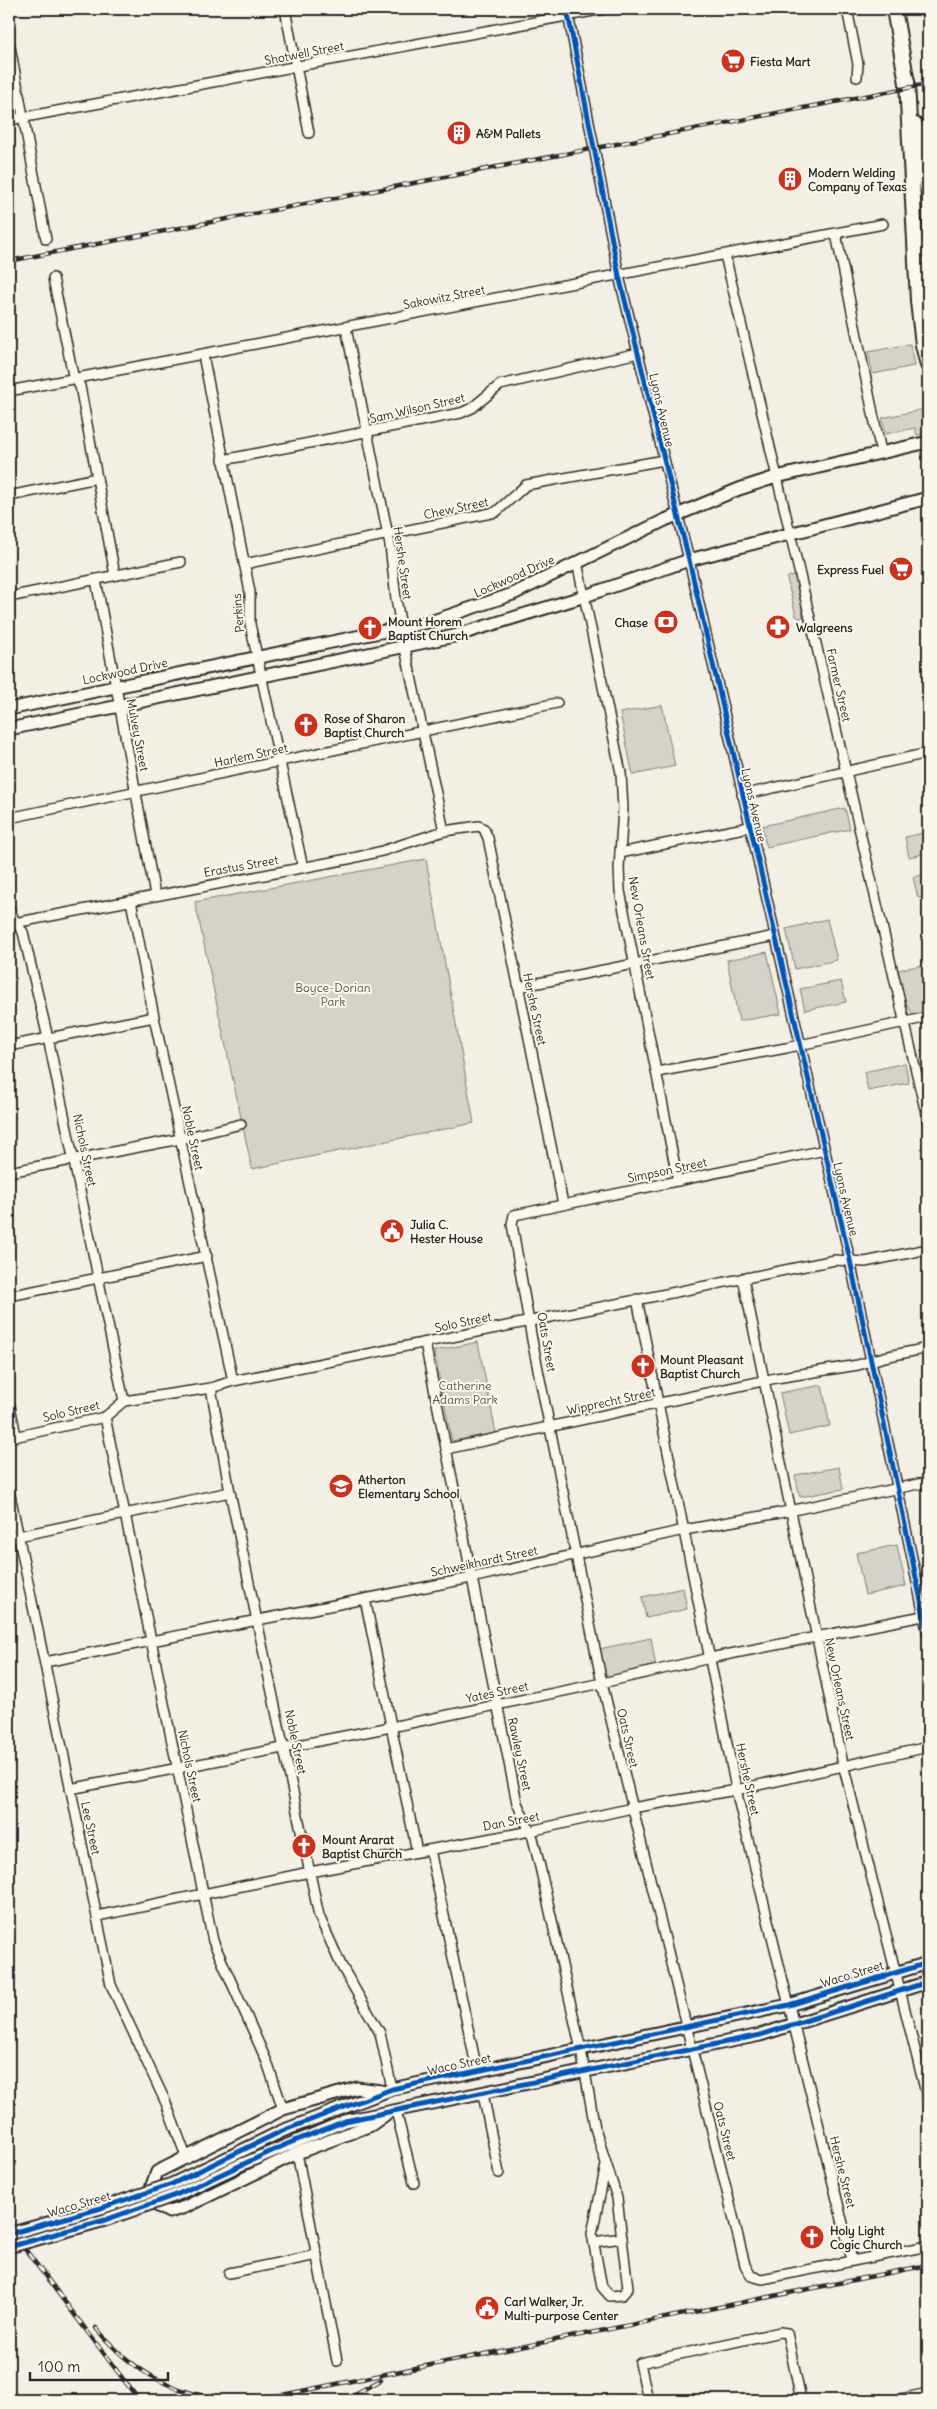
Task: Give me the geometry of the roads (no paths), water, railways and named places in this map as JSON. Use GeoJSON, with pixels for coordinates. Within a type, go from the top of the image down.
{"type":"FeatureCollection","features":[{"type":"Feature","properties":{"kind":"highway"},"geometry":{"type":"LineString","coordinates":[[894,9],[928,191]]}},
{"type":"Feature","properties":{"kind":"highway"},"geometry":{"type":"LineString","coordinates":[[907,82],[918,291],[923,345],[928,365]]}},
{"type":"Feature","properties":{"kind":"main road","name":"Lockwood Drive"},"geometry":{"type":"LineString","coordinates":[[9,709],[433,621],[491,603],[677,515],[735,490],[776,477],[928,442]]}},
{"type":"Feature","properties":{"kind":"main road"},"geometry":{"type":"LineString","coordinates":[[9,729],[405,648],[454,636],[586,596],[689,560],[928,498]]}},
{"type":"Feature","properties":{"kind":"main road","name":"Waco Street"},"geometry":{"type":"LineString","coordinates":[[9,2234],[101,2208],[172,2184],[282,2131],[387,2090],[687,2028],[789,2004],[895,1971],[928,1963]]}},
{"type":"Feature","properties":{"kind":"main road","name":"Waco Street"},"geometry":{"type":"LineString","coordinates":[[9,2247],[105,2220],[176,2195],[238,2166],[345,2121],[760,2035],[928,1982]]}},
{"type":"Feature","properties":{"kind":"main road"},"geometry":{"type":"LineString","coordinates":[[387,2090],[357,2088],[284,2109],[187,2159],[157,2172],[151,2188],[158,2206],[169,2212],[185,2207],[297,2153],[371,2125],[393,2112]]}},
{"type":"Feature","properties":{"kind":"street"},"geometry":{"type":"LineString","coordinates":[[285,9],[309,134]]}},
{"type":"Feature","properties":{"kind":"street","name":"Shotwell Street"},"geometry":{"type":"LineString","coordinates":[[9,120],[296,68],[567,12],[604,9]]}},
{"type":"Feature","properties":{"kind":"street"},"geometry":{"type":"LineString","coordinates":[[847,9],[858,64],[857,77]]}},
{"type":"Feature","properties":{"kind":"street","name":"Lyons Avenue"},"geometry":{"type":"LineString","coordinates":[[567,12],[619,276],[689,560],[749,828],[825,1150],[873,1362],[926,1615],[928,1634]]}},
{"type":"Feature","properties":{"kind":"street"},"geometry":{"type":"LineString","coordinates":[[9,40],[46,238]]}},
{"type":"Feature","properties":{"kind":"street","name":"Sakowitz Street"},"geometry":{"type":"LineString","coordinates":[[9,391],[619,276],[883,224]]}},
{"type":"Feature","properties":{"kind":"street"},"geometry":{"type":"LineString","coordinates":[[836,234],[881,452]]}},
{"type":"Feature","properties":{"kind":"street","name":"Farmer Street"},"geometry":{"type":"LineString","coordinates":[[725,255],[928,1122]]}},
{"type":"Feature","properties":{"kind":"street"},"geometry":{"type":"LineString","coordinates":[[54,278],[75,379],[80,386],[115,575]]}},
{"type":"Feature","properties":{"kind":"street","name":"Hershe Street"},"geometry":{"type":"LineString","coordinates":[[346,328],[388,535],[401,628],[444,831]]}},
{"type":"Feature","properties":{"kind":"street","name":"Sam Wilson Street"},"geometry":{"type":"LineString","coordinates":[[223,460],[467,411],[500,385],[638,353]]}},
{"type":"Feature","properties":{"kind":"street","name":"Perkins"},"geometry":{"type":"LineString","coordinates":[[203,355],[250,592],[250,624],[303,868]]}},
{"type":"Feature","properties":{"kind":"street","name":"Chew Street"},"geometry":{"type":"LineString","coordinates":[[244,564],[496,512],[526,486],[664,460]]}},
{"type":"Feature","properties":{"kind":"street"},"geometry":{"type":"LineString","coordinates":[[9,496],[98,478]]}},
{"type":"Feature","properties":{"kind":"street"},"geometry":{"type":"LineString","coordinates":[[9,597],[181,562]]}},
{"type":"Feature","properties":{"kind":"street","name":"New Orleans Street"},"geometry":{"type":"LineString","coordinates":[[578,562],[621,773],[623,809],[620,891],[678,1181]]}},
{"type":"Feature","properties":{"kind":"street","name":"Mulvey Street"},"geometry":{"type":"LineString","coordinates":[[96,580],[155,895]]}},
{"type":"Feature","properties":{"kind":"street","name":"Harlem Street"},"geometry":{"type":"LineString","coordinates":[[9,818],[424,730],[557,704]]}},
{"type":"Feature","properties":{"kind":"street"},"geometry":{"type":"LineString","coordinates":[[742,795],[928,753]]}},
{"type":"Feature","properties":{"kind":"street","name":"Hershe Street"},"geometry":{"type":"LineString","coordinates":[[475,825],[484,829],[488,838],[563,1204]]}},
{"type":"Feature","properties":{"kind":"street","name":"Erastus Street"},"geometry":{"type":"LineString","coordinates":[[12,923],[303,868],[382,851],[444,831],[475,825]]}},
{"type":"Feature","properties":{"kind":"street"},"geometry":{"type":"LineString","coordinates":[[620,853],[749,828]]}},
{"type":"Feature","properties":{"kind":"street","name":"Noble Street"},"geometry":{"type":"LineString","coordinates":[[131,900],[154,1017],[233,1381]]}},
{"type":"Feature","properties":{"kind":"street","name":"Nichols Street"},"geometry":{"type":"LineString","coordinates":[[9,908],[12,923],[23,932],[48,1038],[124,1402]]}},
{"type":"Feature","properties":{"kind":"street"},"geometry":{"type":"LineString","coordinates":[[518,987],[775,936]]}},
{"type":"Feature","properties":{"kind":"street"},"geometry":{"type":"LineString","coordinates":[[9,1046],[154,1017]]}},
{"type":"Feature","properties":{"kind":"street"},"geometry":{"type":"LineString","coordinates":[[656,1072],[928,1017]]}},
{"type":"Feature","properties":{"kind":"street"},"geometry":{"type":"LineString","coordinates":[[9,1172],[180,1139],[242,1124]]}},
{"type":"Feature","properties":{"kind":"street","name":"Simpson Street"},"geometry":{"type":"LineString","coordinates":[[514,1215],[825,1150]]}},
{"type":"Feature","properties":{"kind":"street","name":"Oats Street"},"geometry":{"type":"LineString","coordinates":[[514,1215],[512,1224],[529,1322],[602,1683],[744,2261],[752,2276],[762,2279],[852,2260]]}},
{"type":"Feature","properties":{"kind":"street","name":"Solo Street"},"geometry":{"type":"LineString","coordinates":[[12,1437],[105,1417],[124,1402],[211,1388],[233,1381],[835,1260],[865,1262],[928,1248]]}},
{"type":"Feature","properties":{"kind":"street"},"geometry":{"type":"LineString","coordinates":[[9,1296],[207,1256]]}},
{"type":"Feature","properties":{"kind":"street","name":"New Orleans Street"},"geometry":{"type":"LineString","coordinates":[[743,1278],[843,1764],[928,2101]]}},
{"type":"Feature","properties":{"kind":"street","name":"Hershe Street"},"geometry":{"type":"LineString","coordinates":[[637,1299],[736,1790],[852,2260]]}},
{"type":"Feature","properties":{"kind":"street","name":"Rawley Street"},"geometry":{"type":"LineString","coordinates":[[425,1343],[518,1803],[530,1831],[540,1867],[595,2128],[618,2198],[628,2288],[622,2295],[610,2296],[602,2287],[594,2242],[595,2212],[606,2165]]}},
{"type":"Feature","properties":{"kind":"street","name":"Wipprecht Street"},"geometry":{"type":"LineString","coordinates":[[446,1449],[764,1381],[873,1362],[884,1357],[928,1348]]}},
{"type":"Feature","properties":{"kind":"street","name":"Noble Street"},"geometry":{"type":"LineString","coordinates":[[211,1388],[230,1492],[310,1872],[324,1928],[341,1965],[380,2033],[387,2090]]}},
{"type":"Feature","properties":{"kind":"street"},"geometry":{"type":"LineString","coordinates":[[9,1401],[12,1437]]}},
{"type":"Feature","properties":{"kind":"street","name":"Nichols Street"},"geometry":{"type":"LineString","coordinates":[[105,1417],[213,1941],[267,2062],[284,2109]]}},
{"type":"Feature","properties":{"kind":"street","name":"Schweikhardt Street"},"geometry":{"type":"LineString","coordinates":[[45,1662],[471,1578],[684,1530],[928,1482]]}},
{"type":"Feature","properties":{"kind":"street","name":"Lee Street"},"geometry":{"type":"LineString","coordinates":[[9,1490],[111,1985],[166,2103],[187,2159]]}},
{"type":"Feature","properties":{"kind":"street"},"geometry":{"type":"LineString","coordinates":[[9,1538],[230,1492]]}},
{"type":"Feature","properties":{"kind":"street"},"geometry":{"type":"LineString","coordinates":[[365,1599],[418,1852]]}},
{"type":"Feature","properties":{"kind":"street","name":"Yates Street"},"geometry":{"type":"LineString","coordinates":[[70,1789],[391,1727],[602,1683],[710,1658],[926,1615]]}},
{"type":"Feature","properties":{"kind":"street","name":"Dan Street"},"geometry":{"type":"LineString","coordinates":[[97,1916],[310,1872],[530,1831],[632,1808],[736,1790],[843,1764],[928,1747]]}},
{"type":"Feature","properties":{"kind":"street"},"geometry":{"type":"LineString","coordinates":[[430,1850],[477,2070]]}},
{"type":"Feature","properties":{"kind":"street"},"geometry":{"type":"LineString","coordinates":[[482,2094],[499,2173]]}},
{"type":"Feature","properties":{"kind":"street"},"geometry":{"type":"LineString","coordinates":[[393,2112],[414,2183]]}},
{"type":"Feature","properties":{"kind":"street"},"geometry":{"type":"LineString","coordinates":[[297,2153],[337,2361]]}},
{"type":"Feature","properties":{"kind":"street"},"geometry":{"type":"LineString","coordinates":[[594,2242],[622,2238]]}},
{"type":"Feature","properties":{"kind":"street"},"geometry":{"type":"LineString","coordinates":[[852,2260],[928,2246]]}},
{"type":"Feature","properties":{"kind":"street"},"geometry":{"type":"LineString","coordinates":[[229,2273],[317,2256]]}},
{"type":"Feature","properties":{"kind":"street"},"geometry":{"type":"LineString","coordinates":[[648,2400],[640,2363],[650,2359],[780,2332],[787,2333],[801,2400]]}},
{"type":"Feature","properties":{"kind":"street"},"geometry":{"type":"LineString","coordinates":[[896,2400],[928,2393]]}},
{"type":"Feature","properties":{"kind":"railway"},"geometry":{"type":"LineString","coordinates":[[9,261],[928,84]]}},
{"type":"Feature","properties":{"kind":"railway"},"geometry":{"type":"LineString","coordinates":[[9,2228],[139,2400]]}},
{"type":"Feature","properties":{"kind":"railway"},"geometry":{"type":"LineString","coordinates":[[246,2400],[272,2397],[928,2265]]}},
{"type":"Feature","properties":{"kind":"railway"},"geometry":{"type":"LineString","coordinates":[[96,2328],[125,2357],[157,2379],[193,2393],[212,2398],[233,2400]]}},
{"type":"Feature","properties":{"kind":"railway"},"geometry":{"type":"LineString","coordinates":[[344,2400],[381,2380]]}},
{"type":"Feature","properties":{"kind":"place","name":"Fiesta Mart"},"geometry":{"type":"Point","coordinates":[733,61]}},
{"type":"Feature","properties":{"kind":"place","name":"A&M Pallets"},"geometry":{"type":"Point","coordinates":[459,133]}},
{"type":"Feature","properties":{"kind":"place","name":"Modern Welding Company of Texas"},"geometry":{"type":"Point","coordinates":[790,179]}},
{"type":"Feature","properties":{"kind":"place","name":"Express Fuel"},"geometry":{"type":"Point","coordinates":[901,569]}},
{"type":"Feature","properties":{"kind":"place","name":"Chase"},"geometry":{"type":"Point","coordinates":[666,622]}},
{"type":"Feature","properties":{"kind":"place","name":"Walgreens"},"geometry":{"type":"Point","coordinates":[778,627]}},
{"type":"Feature","properties":{"kind":"place","name":"Mount Horem Baptist Church"},"geometry":{"type":"Point","coordinates":[370,628]}},
{"type":"Feature","properties":{"kind":"place","name":"Rose of Sharon Baptist Church"},"geometry":{"type":"Point","coordinates":[306,725]}},
{"type":"Feature","properties":{"kind":"place","name":"Julia C. Hester House"},"geometry":{"type":"Point","coordinates":[392,1231]}},
{"type":"Feature","properties":{"kind":"place","name":"Mount Pleasant Baptist Church"},"geometry":{"type":"Point","coordinates":[643,1366]}},
{"type":"Feature","properties":{"kind":"place","name":"Atherton Elementary School"},"geometry":{"type":"Point","coordinates":[341,1486]}},
{"type":"Feature","properties":{"kind":"place","name":"Mount Ararat Baptist Church"},"geometry":{"type":"Point","coordinates":[304,1846]}},
{"type":"Feature","properties":{"kind":"place","name":"Holy Light Cogic Church"},"geometry":{"type":"Point","coordinates":[812,2237]}},
{"type":"Feature","properties":{"kind":"place","name":"Carl Walker, Jr. Multi-purpose Center"},"geometry":{"type":"Point","coordinates":[487,2308]}},
{"type":"Feature","properties":{"kind":"park label","name":"Boyce-Dorian Park"},"geometry":{"type":"Point","coordinates":[333,994]}},
{"type":"Feature","properties":{"kind":"park label","name":"Catherine Adams Park"},"geometry":{"type":"Point","coordinates":[465,1392]}}]}
